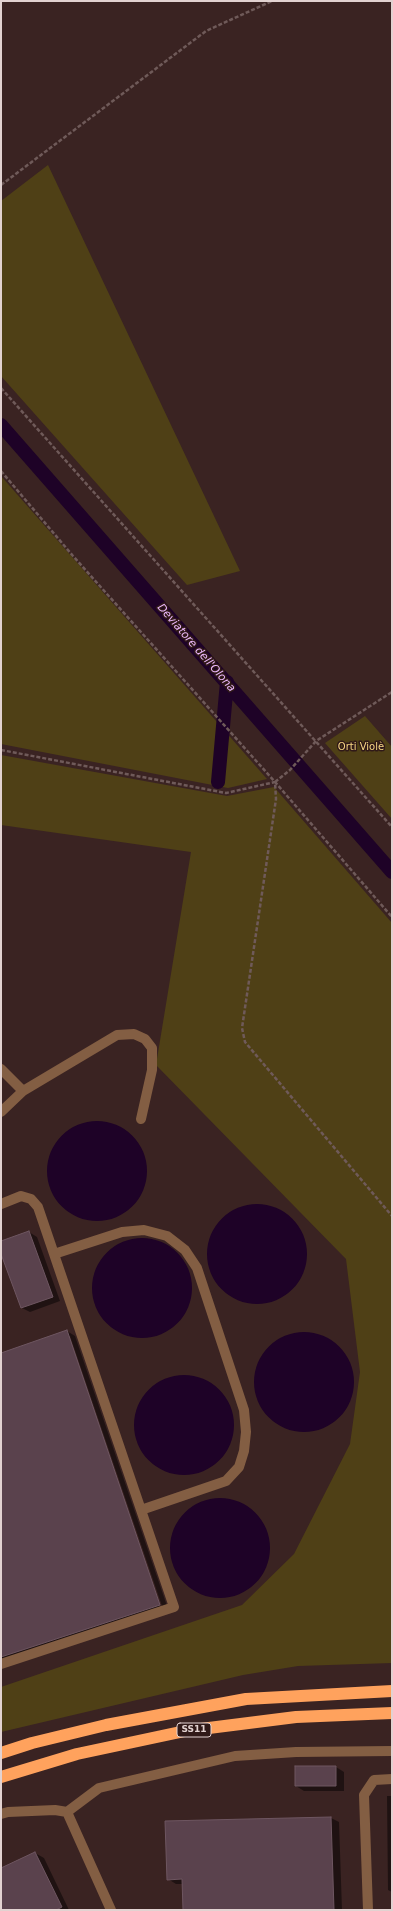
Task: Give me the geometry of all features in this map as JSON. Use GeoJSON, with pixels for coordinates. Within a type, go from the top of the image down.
{"type":"FeatureCollection","features":[{"type":"Feature","properties":{"kind":"highway","name":"SS11"},"geometry":{"type":"LineString","coordinates":[[1,1753],[32,1743],[106,1725],[246,1699],[392,1691]]}},
{"type":"Feature","properties":{"kind":"highway","name":"SS11"},"geometry":{"type":"LineString","coordinates":[[1,1778],[77,1754],[185,1731],[296,1718],[392,1713]]}},
{"type":"Feature","properties":{"kind":"street"},"geometry":{"type":"LineString","coordinates":[[1,1112],[22,1092],[117,1035],[134,1034],[145,1040],[152,1048],[152,1070],[141,1119]]}},
{"type":"Feature","properties":{"kind":"street"},"geometry":{"type":"LineString","coordinates":[[1,1068],[22,1092]]}},
{"type":"Feature","properties":{"kind":"street"},"geometry":{"type":"LineString","coordinates":[[1,1204],[21,1196],[31,1199],[38,1207],[174,1606],[1,1664]]}},
{"type":"Feature","properties":{"kind":"street"},"geometry":{"type":"LineString","coordinates":[[54,1254],[122,1232],[144,1230],[167,1236],[185,1250],[197,1268],[244,1410],[246,1432],[244,1451],[239,1467],[226,1481],[141,1510]]}},
{"type":"Feature","properties":{"kind":"street"},"geometry":{"type":"LineString","coordinates":[[1,1814],[55,1810],[67,1812],[99,1788],[235,1756],[296,1752],[392,1751]]}},
{"type":"Feature","properties":{"kind":"street"},"geometry":{"type":"LineString","coordinates":[[368,1910],[364,1795],[374,1780],[392,1779]]}},
{"type":"Feature","properties":{"kind":"street"},"geometry":{"type":"LineString","coordinates":[[67,1812],[96,1881],[111,1910]]}},
{"type":"Feature","properties":{"kind":"path"},"geometry":{"type":"LineString","coordinates":[[1,185],[206,31],[272,1]]}},
{"type":"Feature","properties":{"kind":"path"},"geometry":{"type":"LineString","coordinates":[[1,388],[392,827]]}},
{"type":"Feature","properties":{"kind":"path"},"geometry":{"type":"LineString","coordinates":[[1,471],[73,556],[233,734],[392,917]]}},
{"type":"Feature","properties":{"kind":"path"},"geometry":{"type":"LineString","coordinates":[[1,750],[226,793],[275,782],[290,770],[316,741],[392,692]]}},
{"type":"Feature","properties":{"kind":"path"},"geometry":{"type":"LineString","coordinates":[[275,782],[276,799],[242,1028],[245,1042],[392,1216]]}},
{"type":"Feature","properties":{"kind":"green space"},"geometry":{"type":"Polygon","coordinates":[[[48,165],[240,571],[187,585],[1,376],[1,201],[48,165]]]}},
{"type":"Feature","properties":{"kind":"green space"},"geometry":{"type":"Polygon","coordinates":[[[1,476],[267,779],[228,788],[1,744],[1,476]]]}},
{"type":"Feature","properties":{"kind":"green space","name":"Orti Violè"},"geometry":{"type":"Polygon","coordinates":[[[365,716],[392,747],[392,819],[325,743],[365,716]]]}},
{"type":"Feature","properties":{"kind":"green space"},"geometry":{"type":"Polygon","coordinates":[[[1,755],[227,796],[274,787],[392,923],[392,1663],[298,1666],[243,1675],[1,1732],[1,1687],[242,1605],[294,1554],[350,1444],[360,1372],[346,1259],[156,1065],[191,852],[1,825],[1,755]]]}},
{"type":"Feature","properties":{"kind":"shaded area"},"geometry":{"type":"Polygon","coordinates":[[[97,1121],[116,1125],[133,1135],[143,1152],[147,1171],[143,1190],[133,1207],[116,1217],[97,1221],[78,1217],[61,1207],[51,1190],[47,1171],[51,1152],[61,1135],[78,1125],[97,1121]]]}},
{"type":"Feature","properties":{"kind":"shaded area"},"geometry":{"type":"Polygon","coordinates":[[[257,1204],[276,1208],[293,1218],[303,1235],[307,1254],[303,1273],[293,1290],[276,1300],[257,1304],[238,1300],[221,1290],[211,1273],[207,1254],[211,1235],[221,1218],[238,1208],[257,1204]]]}},
{"type":"Feature","properties":{"kind":"shaded area"},"geometry":{"type":"Polygon","coordinates":[[[142,1238],[161,1242],[178,1252],[188,1269],[192,1288],[188,1307],[178,1324],[161,1334],[142,1338],[123,1334],[106,1324],[96,1307],[92,1288],[96,1269],[106,1252],[123,1242],[142,1238]]]}},
{"type":"Feature","properties":{"kind":"shaded area"},"geometry":{"type":"Polygon","coordinates":[[[304,1332],[323,1336],[340,1346],[350,1363],[354,1382],[350,1401],[340,1418],[323,1428],[304,1432],[285,1428],[268,1418],[258,1401],[254,1382],[258,1363],[268,1346],[285,1336],[304,1332]]]}},
{"type":"Feature","properties":{"kind":"shaded area"},"geometry":{"type":"Polygon","coordinates":[[[184,1375],[203,1379],[220,1389],[230,1406],[234,1425],[230,1444],[220,1461],[203,1471],[184,1475],[165,1471],[148,1461],[138,1444],[134,1425],[138,1406],[148,1389],[165,1379],[184,1375]]]}},
{"type":"Feature","properties":{"kind":"shaded area"},"geometry":{"type":"Polygon","coordinates":[[[220,1498],[239,1502],[256,1512],[266,1529],[270,1548],[266,1567],[256,1584],[239,1594],[220,1598],[201,1594],[184,1584],[174,1567],[170,1548],[174,1529],[184,1512],[201,1502],[220,1498]]]}},
{"type":"Feature","properties":{"kind":"building"},"geometry":{"type":"Polygon","coordinates":[[[29,1231],[53,1297],[21,1308],[1,1254],[1,1241],[29,1231]]]}},
{"type":"Feature","properties":{"kind":"building"},"geometry":{"type":"Polygon","coordinates":[[[67,1330],[160,1605],[1,1657],[1,1353],[67,1330]]]}},
{"type":"Feature","properties":{"kind":"building"},"geometry":{"type":"Polygon","coordinates":[[[295,1766],[336,1766],[336,1786],[295,1786],[295,1766]]]}},
{"type":"Feature","properties":{"kind":"building"},"geometry":{"type":"Polygon","coordinates":[[[331,1817],[334,1910],[183,1910],[182,1879],[167,1880],[165,1821],[331,1817]]]}},
{"type":"Feature","properties":{"kind":"building"},"geometry":{"type":"Polygon","coordinates":[[[35,1852],[62,1907],[56,1910],[1,1910],[1,1868],[35,1852]]]}},
{"type":"Feature","properties":{"kind":"waterway","name":"Deviatore dell'Olona"},"geometry":{"type":"LineString","coordinates":[[1,425],[392,872]]}},
{"type":"Feature","properties":{"kind":"waterway"},"geometry":{"type":"LineString","coordinates":[[218,782],[227,682]]}}]}
